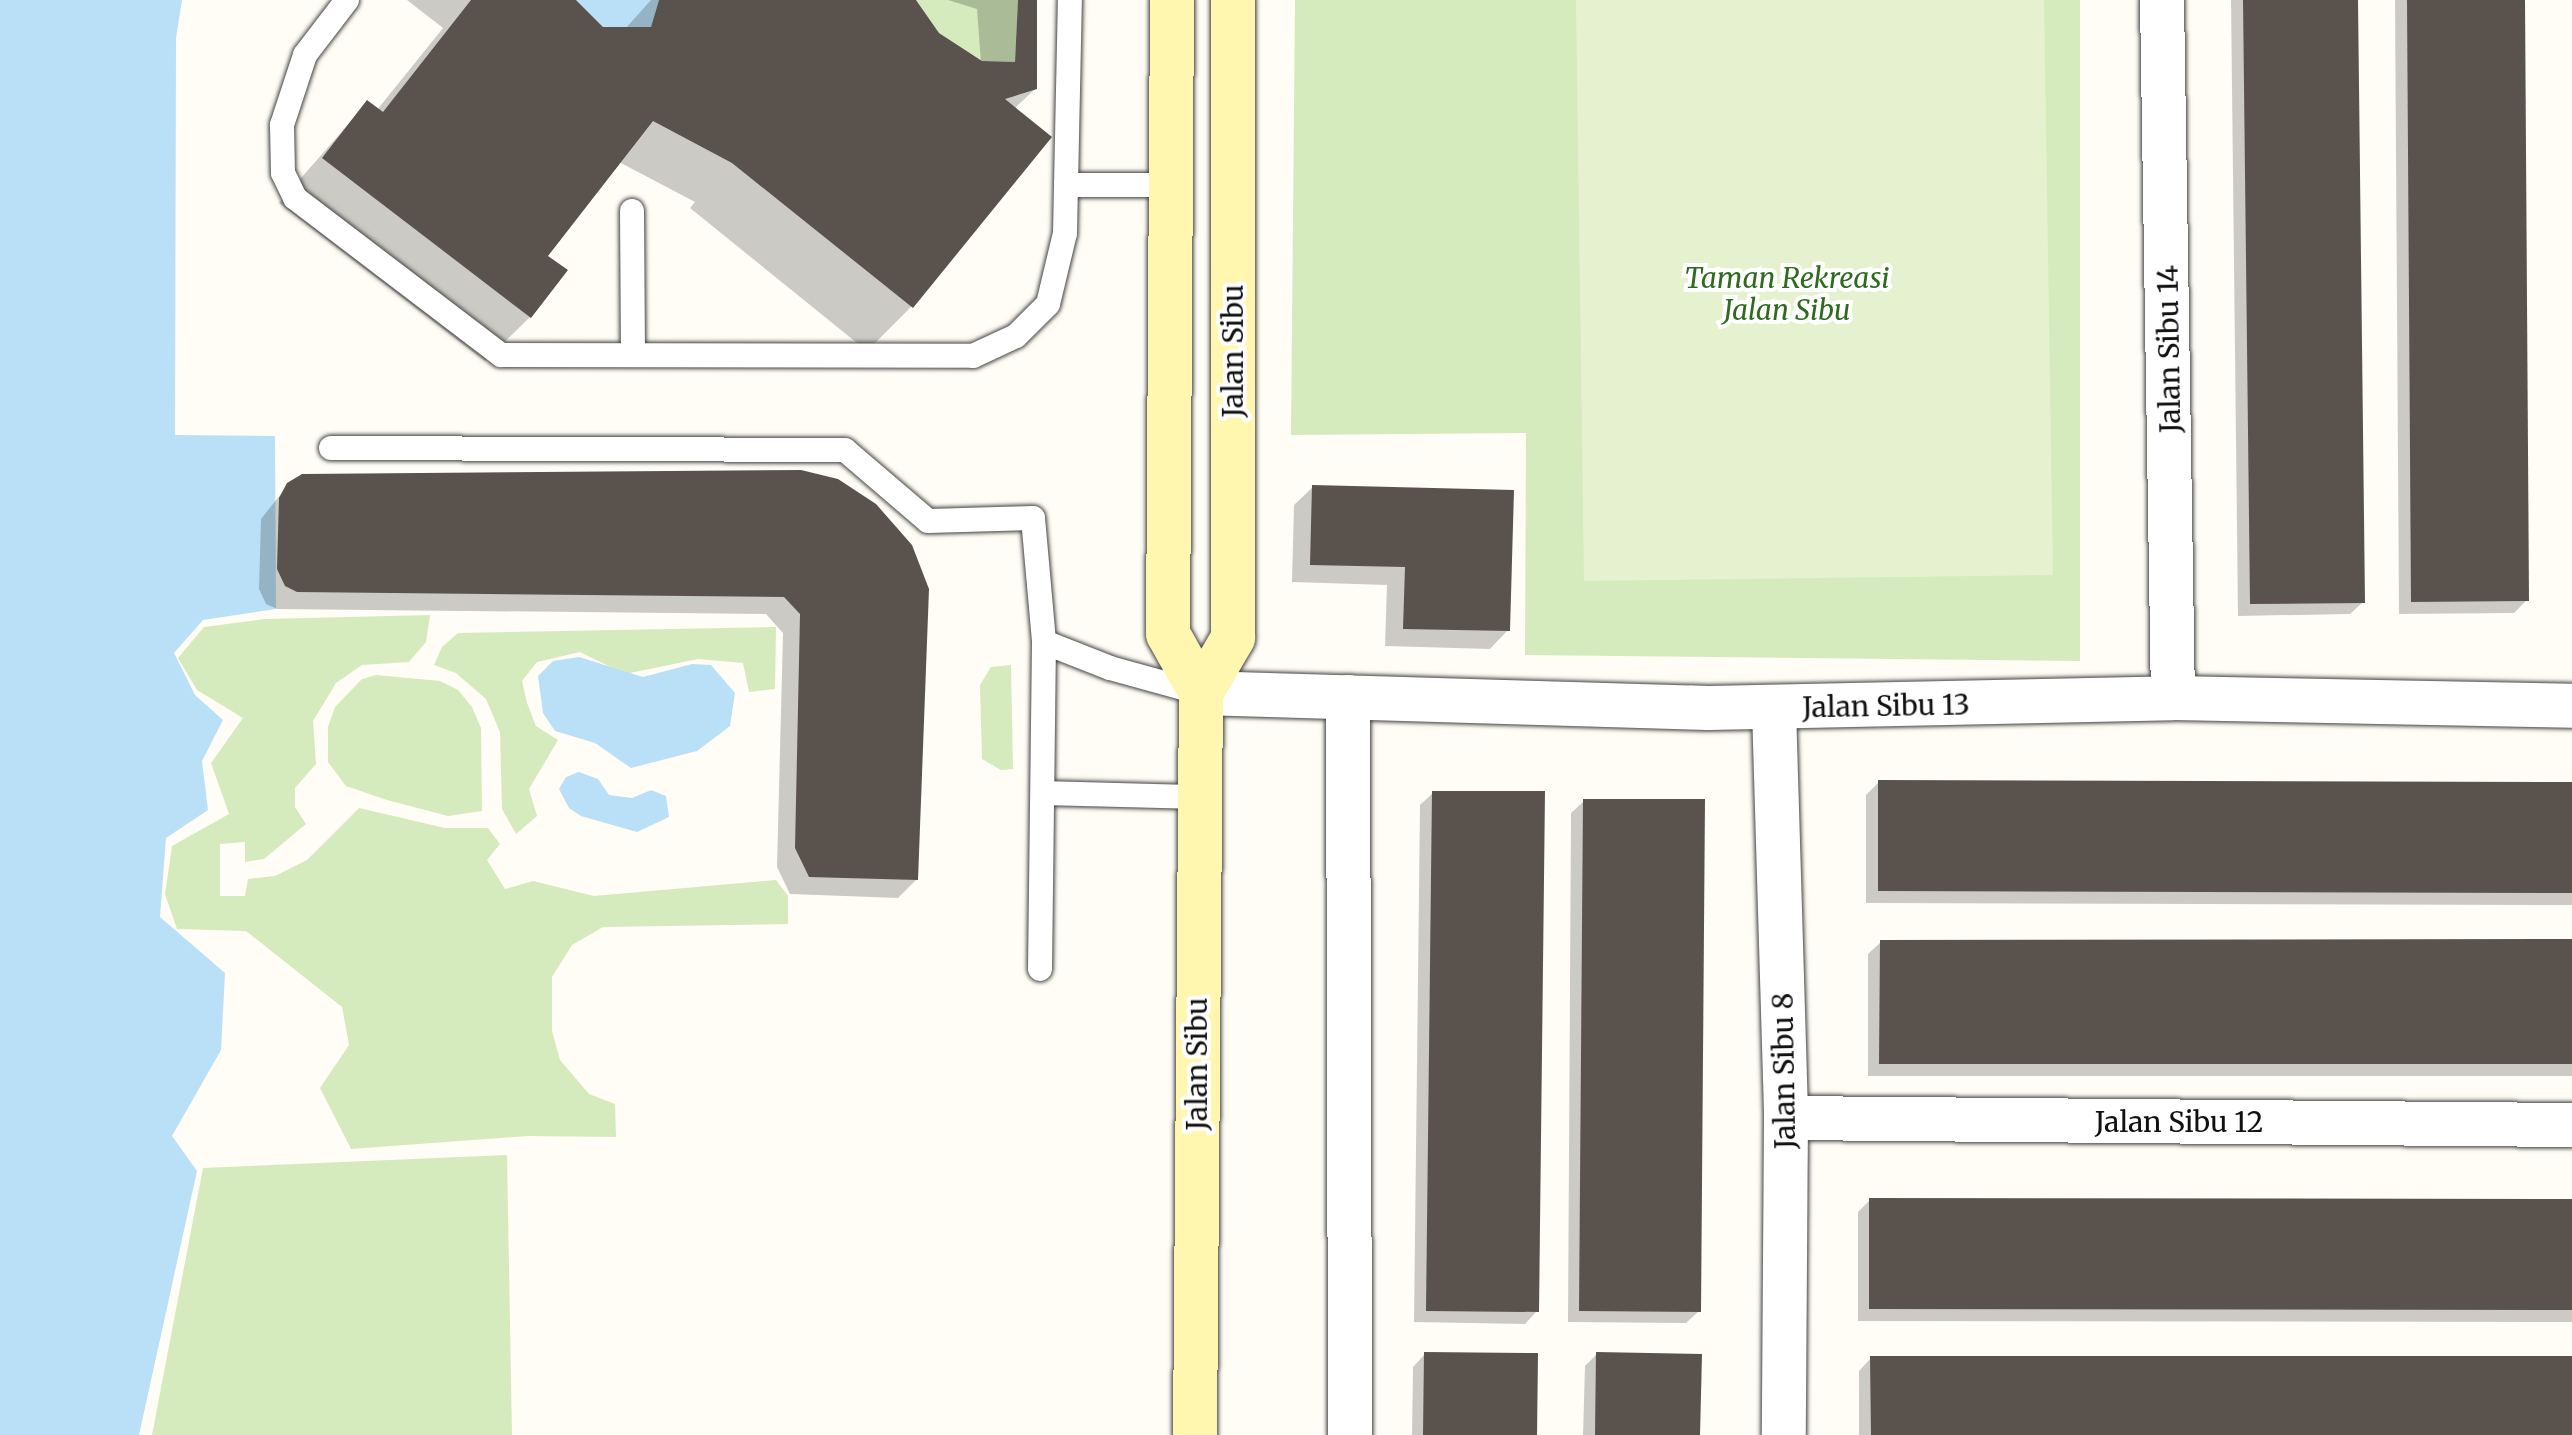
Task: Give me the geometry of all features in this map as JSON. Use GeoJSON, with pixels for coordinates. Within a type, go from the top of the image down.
{"type":"FeatureCollection","features":[{"type":"Feature","properties":{"kind":"street"},"geometry":{"type":"LineString","coordinates":[[1172,0],[1168,634],[1201,693]]}},
{"type":"Feature","properties":{"kind":"street","name":"Jalan Sibu"},"geometry":{"type":"LineString","coordinates":[[1195,1435],[1201,693],[1233,638],[1233,0]]}},
{"type":"Feature","properties":{"kind":"street","name":"Jalan Sibu 14"},"geometry":{"type":"LineString","coordinates":[[2162,0],[2173,698]]}},
{"type":"Feature","properties":{"kind":"street","name":"Jalan Sibu 13"},"geometry":{"type":"LineString","coordinates":[[1201,693],[1774,708],[2173,698],[2572,706]]}},
{"type":"Feature","properties":{"kind":"street"},"geometry":{"type":"LineString","coordinates":[[1348,697],[1350,1435]]}},
{"type":"Feature","properties":{"kind":"street","name":"Jalan Sibu 8"},"geometry":{"type":"LineString","coordinates":[[1774,708],[1786,1118],[1784,1435]]}},
{"type":"Feature","properties":{"kind":"street","name":"Jalan Sibu 12"},"geometry":{"type":"LineString","coordinates":[[1786,1118],[2572,1125]]}},
{"type":"Feature","properties":{"kind":"lane"},"geometry":{"type":"LineString","coordinates":[[347,0],[305,55],[282,125],[283,173],[295,198],[501,355],[973,356],[1016,336],[1048,304],[1065,233],[1070,0]]}},
{"type":"Feature","properties":{"kind":"lane"},"geometry":{"type":"LineString","coordinates":[[1066,185],[1169,185]]}},
{"type":"Feature","properties":{"kind":"lane"},"geometry":{"type":"LineString","coordinates":[[632,211],[633,355]]}},
{"type":"Feature","properties":{"kind":"lane"},"geometry":{"type":"LineString","coordinates":[[331,448],[845,450],[928,521],[1033,518],[1044,642],[1040,969]]}},
{"type":"Feature","properties":{"kind":"lane"},"geometry":{"type":"LineString","coordinates":[[1044,642],[1110,668],[1201,693]]}},
{"type":"Feature","properties":{"kind":"lane"},"geometry":{"type":"LineString","coordinates":[[1044,793],[1199,797]]}},
{"type":"Feature","properties":{"kind":"green space"},"geometry":{"type":"Polygon","coordinates":[[[916,0],[1018,0],[1015,62],[982,61],[939,33],[916,0]]]}},
{"type":"Feature","properties":{"kind":"green space","name":"Taman Rekreasi Jalan Sibu"},"geometry":{"type":"Polygon","coordinates":[[[1295,0],[2080,0],[2080,661],[1525,655],[1526,433],[1291,435],[1295,0]]]}},
{"type":"Feature","properties":{"kind":"green space"},"geometry":{"type":"Polygon","coordinates":[[[1576,0],[2044,0],[2053,575],[1584,581],[1576,0]]]}},
{"type":"Feature","properties":{"kind":"green space"},"geometry":{"type":"Polygon","coordinates":[[[430,615],[426,642],[409,662],[362,665],[336,683],[313,721],[316,764],[295,788],[295,807],[306,824],[264,859],[245,862],[245,842],[220,844],[220,896],[245,896],[248,879],[275,876],[307,860],[359,808],[445,828],[488,828],[500,844],[487,860],[505,889],[533,881],[594,896],[776,880],[788,896],[788,924],[603,927],[572,945],[552,977],[552,1031],[560,1060],[589,1094],[615,1104],[616,1137],[528,1136],[351,1149],[320,1088],[349,1045],[342,1007],[246,931],[177,929],[165,894],[172,846],[229,814],[211,763],[243,718],[197,690],[178,658],[204,627],[265,619],[430,615]]]}},
{"type":"Feature","properties":{"kind":"green space"},"geometry":{"type":"Polygon","coordinates":[[[776,627],[775,689],[749,692],[743,663],[698,659],[625,674],[580,652],[537,662],[522,681],[527,703],[536,726],[558,740],[529,789],[537,816],[516,834],[502,809],[500,732],[486,699],[456,673],[434,665],[442,647],[458,633],[776,627]]]}},
{"type":"Feature","properties":{"kind":"green space"},"geometry":{"type":"Polygon","coordinates":[[[1011,665],[1013,769],[1001,770],[982,759],[980,685],[991,667],[1011,665]]]}},
{"type":"Feature","properties":{"kind":"green space"},"geometry":{"type":"Polygon","coordinates":[[[376,675],[440,681],[458,690],[472,707],[481,728],[482,811],[448,816],[346,786],[328,762],[328,727],[335,707],[362,679],[376,675]]]}},
{"type":"Feature","properties":{"kind":"green space"},"geometry":{"type":"Polygon","coordinates":[[[507,1155],[512,1435],[152,1435],[203,1168],[507,1155]]]}},
{"type":"Feature","properties":{"kind":"water"},"geometry":{"type":"Polygon","coordinates":[[[0,0],[182,0],[176,38],[175,435],[275,436],[276,609],[203,620],[174,653],[195,695],[223,720],[202,761],[208,810],[166,838],[160,917],[225,973],[221,1050],[172,1136],[197,1171],[139,1435],[0,1435],[0,0]]]}},
{"type":"Feature","properties":{"kind":"water"},"geometry":{"type":"Polygon","coordinates":[[[576,0],[659,0],[651,27],[603,27],[576,0]]]}},
{"type":"Feature","properties":{"kind":"water"},"geometry":{"type":"Polygon","coordinates":[[[579,657],[643,677],[692,664],[711,665],[735,693],[730,726],[697,751],[631,768],[595,743],[555,731],[543,713],[538,676],[553,661],[579,657]]]}},
{"type":"Feature","properties":{"kind":"water"},"geometry":{"type":"Polygon","coordinates":[[[579,772],[598,779],[609,795],[632,798],[651,790],[666,796],[669,817],[637,832],[581,816],[569,808],[559,789],[566,777],[579,772]]]}},
{"type":"Feature","properties":{"kind":"building"},"geometry":{"type":"Polygon","coordinates":[[[471,0],[576,0],[603,27],[651,27],[659,0],[916,0],[939,33],[982,61],[1015,62],[1018,0],[1037,0],[1037,89],[1005,99],[1052,137],[913,308],[732,163],[653,121],[548,256],[568,270],[531,318],[322,158],[367,100],[383,112],[471,0]]]}},
{"type":"Feature","properties":{"kind":"building"},"geometry":{"type":"Polygon","coordinates":[[[2243,0],[2358,0],[2365,603],[2250,604],[2243,0]]]}},
{"type":"Feature","properties":{"kind":"building"},"geometry":{"type":"Polygon","coordinates":[[[2407,0],[2525,0],[2529,601],[2411,602],[2407,0]]]}},
{"type":"Feature","properties":{"kind":"building"},"geometry":{"type":"Polygon","coordinates":[[[801,470],[838,479],[876,504],[912,545],[929,589],[918,880],[809,877],[795,848],[800,614],[784,597],[297,592],[285,586],[277,569],[279,498],[287,483],[302,474],[801,470]]]}},
{"type":"Feature","properties":{"kind":"building"},"geometry":{"type":"Polygon","coordinates":[[[1312,485],[1514,490],[1510,631],[1403,629],[1405,567],[1310,565],[1312,485]]]}},
{"type":"Feature","properties":{"kind":"building"},"geometry":{"type":"Polygon","coordinates":[[[1878,780],[2572,782],[2572,893],[1878,891],[1878,780]]]}},
{"type":"Feature","properties":{"kind":"building"},"geometry":{"type":"Polygon","coordinates":[[[1432,791],[1545,791],[1539,1312],[1426,1311],[1432,791]]]}},
{"type":"Feature","properties":{"kind":"building"},"geometry":{"type":"Polygon","coordinates":[[[1583,799],[1705,799],[1701,1312],[1579,1311],[1583,799]]]}},
{"type":"Feature","properties":{"kind":"building"},"geometry":{"type":"Polygon","coordinates":[[[2572,939],[2572,1064],[1879,1064],[1880,940],[2572,939]]]}},
{"type":"Feature","properties":{"kind":"building"},"geometry":{"type":"Polygon","coordinates":[[[1869,1198],[2572,1199],[2572,1310],[1869,1309],[1869,1198]]]}},
{"type":"Feature","properties":{"kind":"building"},"geometry":{"type":"Polygon","coordinates":[[[1424,1352],[1538,1353],[1537,1435],[1423,1435],[1424,1352]]]}},
{"type":"Feature","properties":{"kind":"building"},"geometry":{"type":"Polygon","coordinates":[[[1596,1352],[1702,1354],[1700,1435],[1595,1435],[1596,1352]]]}},
{"type":"Feature","properties":{"kind":"building"},"geometry":{"type":"Polygon","coordinates":[[[1870,1356],[2572,1356],[2572,1435],[1871,1435],[1870,1356]]]}}]}
